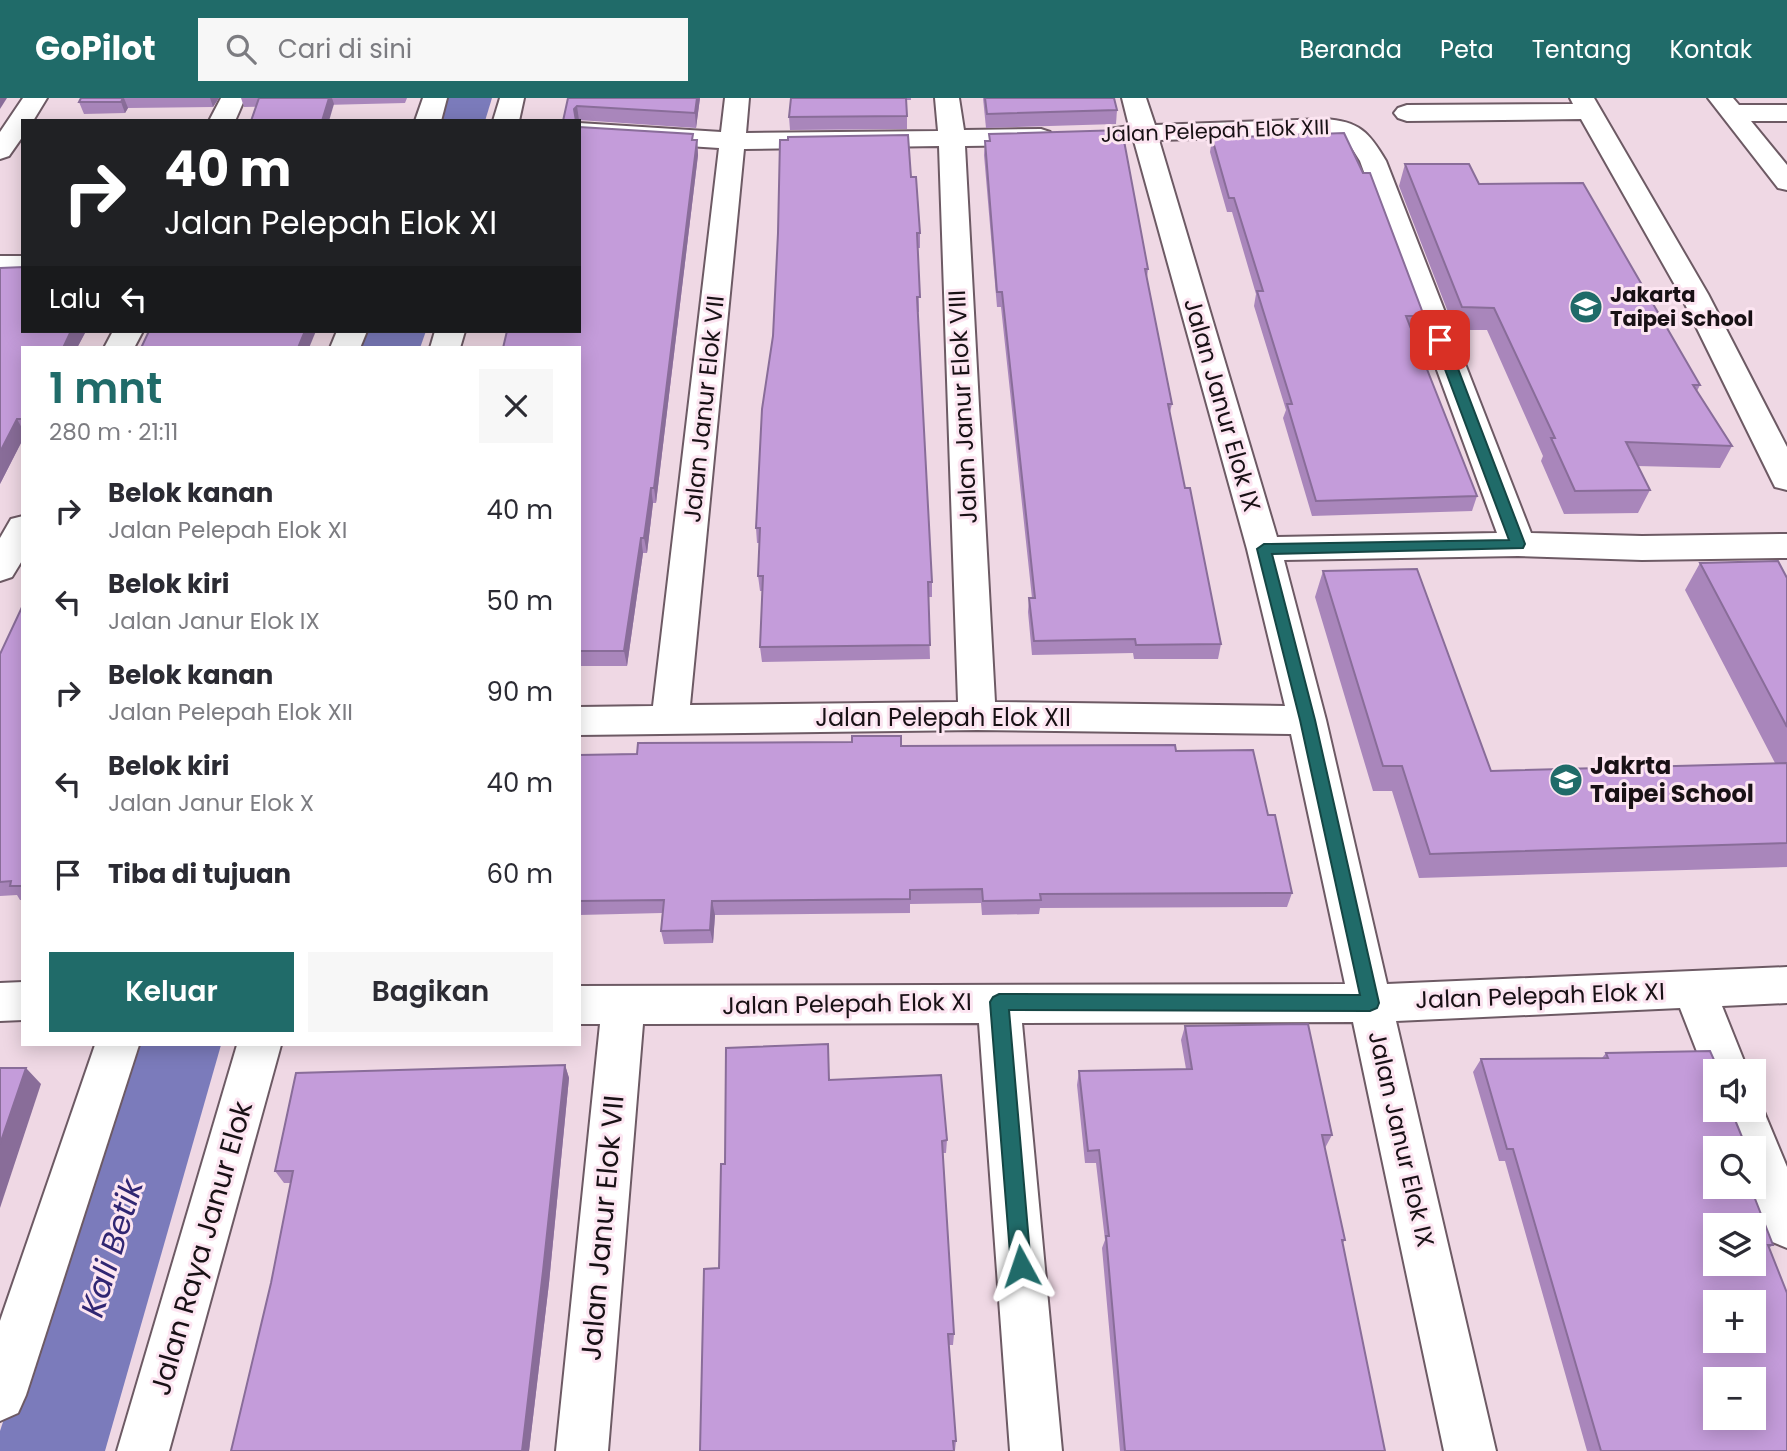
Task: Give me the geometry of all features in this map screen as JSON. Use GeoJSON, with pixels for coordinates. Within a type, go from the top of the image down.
{"type":"FeatureCollection","features":[{"type":"Feature","properties":{"kind":"street"},"geometry":{"type":"LineString","coordinates":[[23,119],[35,98]]}},
{"type":"Feature","properties":{"kind":"street"},"geometry":{"type":"LineString","coordinates":[[223,119],[233,98]]}},
{"type":"Feature","properties":{"kind":"street"},"geometry":{"type":"LineString","coordinates":[[429,119],[435,98]]}},
{"type":"Feature","properties":{"kind":"street"},"geometry":{"type":"LineString","coordinates":[[507,119],[512,98]]}},
{"type":"Feature","properties":{"kind":"street","name":"Jalan Janur Elok VII"},"geometry":{"type":"LineString","coordinates":[[670,720],[737,98]]}},
{"type":"Feature","properties":{"kind":"street","name":"Jalan Janur Elok VIII"},"geometry":{"type":"LineString","coordinates":[[947,98],[952,139],[977,716]]}},
{"type":"Feature","properties":{"kind":"street"},"geometry":{"type":"LineString","coordinates":[[1406,113],[1585,105],[1694,294],[1787,479]]}},
{"type":"Feature","properties":{"kind":"street"},"geometry":{"type":"LineString","coordinates":[[1725,106],[1787,113]]}},
{"type":"Feature","properties":{"kind":"street"},"geometry":{"type":"LineString","coordinates":[[1725,106],[1787,182]]}},
{"type":"Feature","properties":{"kind":"street","name":"Jalan Pelepah Elok XIII"},"geometry":{"type":"LineString","coordinates":[[1088,135],[1138,116],[1341,127],[1361,139],[1373,161],[1518,544]]}},
{"type":"Feature","properties":{"kind":"street","name":"Jalan Janur Elok IX"},"geometry":{"type":"LineString","coordinates":[[1138,116],[1264,549],[1307,720],[1471,1451]]}},
{"type":"Feature","properties":{"kind":"street"},"geometry":{"type":"LineString","coordinates":[[6,147],[21,122]]}},
{"type":"Feature","properties":{"kind":"street"},"geometry":{"type":"LineString","coordinates":[[581,131],[734,141],[1061,136]]}},
{"type":"Feature","properties":{"kind":"street"},"geometry":{"type":"LineString","coordinates":[[0,264],[21,264]]}},
{"type":"Feature","properties":{"kind":"street"},"geometry":{"type":"LineString","coordinates":[[0,569],[21,531]]}},
{"type":"Feature","properties":{"kind":"street"},"geometry":{"type":"LineString","coordinates":[[1264,549],[1518,544],[1642,548],[1787,546]]}},
{"type":"Feature","properties":{"kind":"street","name":"Jalan Pelepah Elok XII"},"geometry":{"type":"LineString","coordinates":[[581,721],[977,716],[1307,720]]}},
{"type":"Feature","properties":{"kind":"street","name":"Jalan Pelepah Elok XI"},"geometry":{"type":"LineString","coordinates":[[601,1005],[1370,1003],[1787,985]]}},
{"type":"Feature","properties":{"kind":"street"},"geometry":{"type":"LineString","coordinates":[[1694,989],[1721,1059]]}},
{"type":"Feature","properties":{"kind":"street"},"geometry":{"type":"LineString","coordinates":[[0,1002],[21,1001]]}},
{"type":"Feature","properties":{"kind":"street"},"geometry":{"type":"LineString","coordinates":[[999,1002],[1035,1451]]}},
{"type":"Feature","properties":{"kind":"street","name":"Jalan Janur Elok VII"},"geometry":{"type":"LineString","coordinates":[[582,1451],[601,1005]]}},
{"type":"Feature","properties":{"kind":"street"},"geometry":{"type":"LineString","coordinates":[[0,1395],[117,1046]]}},
{"type":"Feature","properties":{"kind":"street","name":"Jalan Raya Janur Elok"},"geometry":{"type":"LineString","coordinates":[[142,1451],[259,1046]]}},
{"type":"Feature","properties":{"kind":"street"},"geometry":{"type":"LineString","coordinates":[[1746,1122],[1787,1225]]}},
{"type":"Feature","properties":{"kind":"building"},"geometry":{"type":"Polygon","coordinates":[[[81,98],[123,98],[121,102],[79,102],[81,98]]]}},
{"type":"Feature","properties":{"kind":"building"},"geometry":{"type":"Polygon","coordinates":[[[259,98],[329,98],[323,119],[252,119],[259,98]]]}},
{"type":"Feature","properties":{"kind":"building"},"geometry":{"type":"Polygon","coordinates":[[[568,98],[697,98],[695,113],[577,106],[574,109],[576,119],[563,119],[568,98]]]}},
{"type":"Feature","properties":{"kind":"building"},"geometry":{"type":"Polygon","coordinates":[[[791,98],[906,98],[907,116],[789,117],[791,98]]]}},
{"type":"Feature","properties":{"kind":"building"},"geometry":{"type":"Polygon","coordinates":[[[985,98],[1114,98],[1117,110],[987,114],[985,98]]]}},
{"type":"Feature","properties":{"kind":"building"},"geometry":{"type":"Polygon","coordinates":[[[581,127],[693,134],[692,140],[697,140],[654,488],[651,488],[644,538],[641,538],[624,651],[581,651],[581,346],[503,346],[507,333],[581,333],[581,127]]]}},
{"type":"Feature","properties":{"kind":"building"},"geometry":{"type":"Polygon","coordinates":[[[1122,130],[1148,269],[1145,269],[1172,404],[1168,404],[1185,488],[1190,488],[1221,644],[1136,645],[1135,639],[1034,641],[1029,598],[1035,598],[1002,292],[997,292],[985,141],[990,141],[989,134],[1122,130]]]}},
{"type":"Feature","properties":{"kind":"building"},"geometry":{"type":"Polygon","coordinates":[[[1344,133],[1363,173],[1370,173],[1424,316],[1406,316],[1477,496],[1316,501],[1287,404],[1292,404],[1257,291],[1263,291],[1234,198],[1229,198],[1212,138],[1344,133]]]}},
{"type":"Feature","properties":{"kind":"building"},"geometry":{"type":"Polygon","coordinates":[[[908,135],[911,177],[916,177],[920,233],[917,233],[920,297],[917,297],[932,582],[928,582],[930,645],[760,647],[763,576],[758,576],[760,528],[756,528],[762,409],[773,336],[780,140],[788,140],[788,137],[908,135]]]}},
{"type":"Feature","properties":{"kind":"building"},"geometry":{"type":"Polygon","coordinates":[[[1405,164],[1469,164],[1479,184],[1583,183],[1700,385],[1693,385],[1732,446],[1626,442],[1650,490],[1575,491],[1551,438],[1555,438],[1494,308],[1462,307],[1405,164]]]}},
{"type":"Feature","properties":{"kind":"building"},"geometry":{"type":"Polygon","coordinates":[[[21,267],[21,333],[70,333],[64,346],[21,346],[21,419],[17,419],[0,452],[0,268],[21,267]]]}},
{"type":"Feature","properties":{"kind":"building"},"geometry":{"type":"Polygon","coordinates":[[[148,333],[304,333],[299,346],[142,346],[148,333]]]}},
{"type":"Feature","properties":{"kind":"building"},"geometry":{"type":"Polygon","coordinates":[[[1778,561],[1787,578],[1787,727],[1700,563],[1778,561]]]}},
{"type":"Feature","properties":{"kind":"building"},"geometry":{"type":"Polygon","coordinates":[[[1417,569],[1491,771],[1787,763],[1787,843],[1430,854],[1402,766],[1383,766],[1323,571],[1417,569]]]}},
{"type":"Feature","properties":{"kind":"building"},"geometry":{"type":"Polygon","coordinates":[[[21,609],[21,886],[10,886],[11,881],[0,882],[0,654],[21,609]]]}},
{"type":"Feature","properties":{"kind":"building"},"geometry":{"type":"Polygon","coordinates":[[[852,736],[901,736],[901,746],[1175,745],[1176,751],[1253,750],[1268,815],[1275,815],[1292,893],[1040,894],[1041,900],[983,901],[982,889],[910,890],[910,899],[712,901],[710,930],[661,931],[664,900],[581,901],[581,755],[637,754],[638,743],[852,742],[852,736]]]}},
{"type":"Feature","properties":{"kind":"building"},"geometry":{"type":"Polygon","coordinates":[[[1308,1024],[1332,1135],[1322,1135],[1385,1451],[1125,1451],[1106,1236],[1109,1236],[1099,1150],[1088,1151],[1079,1071],[1192,1069],[1185,1026],[1308,1024]]]}},
{"type":"Feature","properties":{"kind":"building"},"geometry":{"type":"Polygon","coordinates":[[[828,1044],[829,1080],[941,1075],[947,1140],[942,1141],[954,1334],[948,1334],[956,1441],[953,1441],[954,1451],[700,1451],[704,1269],[719,1268],[721,1164],[725,1164],[726,1048],[828,1044]]]}},
{"type":"Feature","properties":{"kind":"building"},"geometry":{"type":"Polygon","coordinates":[[[1710,1051],[1714,1059],[1703,1059],[1703,1122],[1736,1122],[1742,1136],[1703,1136],[1703,1199],[1755,1199],[1761,1213],[1703,1213],[1703,1276],[1766,1276],[1766,1227],[1773,1245],[1768,1245],[1787,1293],[1787,1451],[1601,1451],[1513,1149],[1507,1149],[1481,1059],[1608,1058],[1606,1053],[1710,1051]]]}},
{"type":"Feature","properties":{"kind":"building"},"geometry":{"type":"Polygon","coordinates":[[[565,1065],[522,1451],[231,1451],[271,1283],[293,1171],[275,1171],[296,1073],[565,1065]]]}},
{"type":"Feature","properties":{"kind":"building"},"geometry":{"type":"Polygon","coordinates":[[[0,1068],[26,1068],[0,1144],[0,1068]]]}},
{"type":"Feature","properties":{"kind":"waterway","name":"Kali Betik"},"geometry":{"type":"LineString","coordinates":[[459,119],[465,98]]}},
{"type":"Feature","properties":{"kind":"waterway","name":"Kali Betik"},"geometry":{"type":"LineString","coordinates":[[389,346],[393,333]]}},
{"type":"Feature","properties":{"kind":"waterway","name":"Kali Betik"},"geometry":{"type":"LineString","coordinates":[[49,1451],[174,1046]]}},
{"type":"Feature","properties":{"kind":"place","name":"Jakarta Taipei School"},"geometry":{"type":"Point","coordinates":[1586,307]}},
{"type":"Feature","properties":{"kind":"place","name":"Jakrta Taipei School"},"geometry":{"type":"Point","coordinates":[1566,780]}},
{"type":"Feature","properties":{"kind":"route"},"geometry":{"type":"LineString","coordinates":[[1021,1266],[999,1002],[1370,1003],[1307,720],[1264,549],[1518,544],[1440,340]]}}]}
